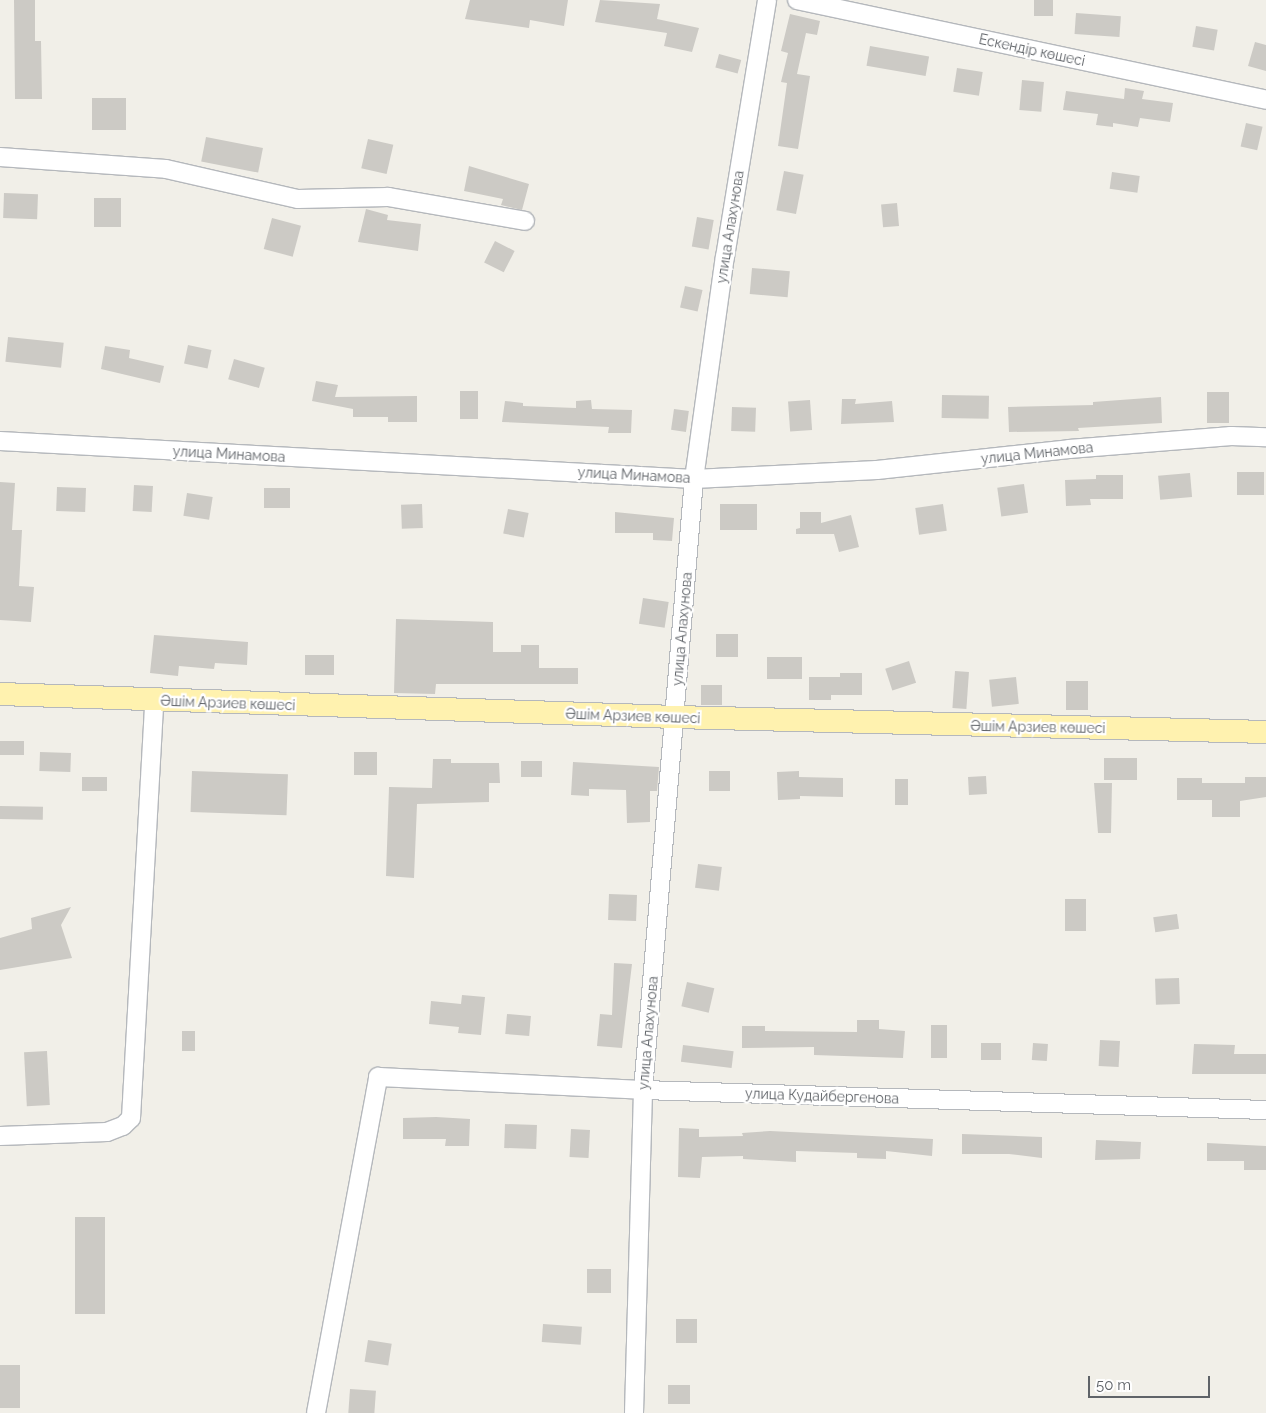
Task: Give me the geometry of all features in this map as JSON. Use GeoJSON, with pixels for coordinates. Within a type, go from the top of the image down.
{"type":"FeatureCollection","features":[{"type":"Feature","properties":{"kind":"main road","name":"Әшім Арзиев көшесі"},"geometry":{"type":"LineString","coordinates":[[0,694],[154,701],[675,717],[1266,732]]}},
{"type":"Feature","properties":{"kind":"street","name":"улица Алахунова"},"geometry":{"type":"LineString","coordinates":[[634,1413],[643,1090],[694,479],[725,257],[767,0]]}},
{"type":"Feature","properties":{"kind":"street","name":"Ескендір көшесі"},"geometry":{"type":"LineString","coordinates":[[797,0],[1266,100]]}},
{"type":"Feature","properties":{"kind":"street"},"geometry":{"type":"LineString","coordinates":[[0,157],[166,169],[298,199],[388,197],[525,221]]}},
{"type":"Feature","properties":{"kind":"street","name":"улица Минамова"},"geometry":{"type":"LineString","coordinates":[[0,441],[694,479],[877,470],[1070,448],[1232,436],[1266,437]]}},
{"type":"Feature","properties":{"kind":"street"},"geometry":{"type":"LineString","coordinates":[[0,1136],[107,1132],[124,1126],[131,1118],[154,701]]}},
{"type":"Feature","properties":{"kind":"street","name":"улица Кудайбергенова"},"geometry":{"type":"LineString","coordinates":[[316,1413],[378,1077],[643,1090],[1266,1110]]}},
{"type":"Feature","properties":{"kind":"building"},"geometry":{"type":"Polygon","coordinates":[[[14,0],[35,0],[35,41],[41,41],[42,99],[15,99],[14,0]]]}},
{"type":"Feature","properties":{"kind":"building"},"geometry":{"type":"Polygon","coordinates":[[[470,0],[568,0],[564,26],[530,20],[529,28],[465,19],[470,0]]]}},
{"type":"Feature","properties":{"kind":"building"},"geometry":{"type":"Polygon","coordinates":[[[600,0],[660,4],[657,19],[699,28],[692,52],[664,46],[667,33],[595,22],[600,0]]]}},
{"type":"Feature","properties":{"kind":"building"},"geometry":{"type":"Polygon","coordinates":[[[1034,0],[1053,0],[1053,16],[1034,16],[1034,0]]]}},
{"type":"Feature","properties":{"kind":"building"},"geometry":{"type":"Polygon","coordinates":[[[1076,13],[1121,16],[1119,37],[1075,34],[1076,13]]]}},
{"type":"Feature","properties":{"kind":"building"},"geometry":{"type":"Polygon","coordinates":[[[790,14],[820,21],[817,35],[806,33],[797,74],[810,76],[798,149],[778,146],[787,83],[781,82],[788,53],[781,51],[790,14]]]}},
{"type":"Feature","properties":{"kind":"building"},"geometry":{"type":"Polygon","coordinates":[[[1196,26],[1218,30],[1214,51],[1192,47],[1196,26]]]}},
{"type":"Feature","properties":{"kind":"building"},"geometry":{"type":"Polygon","coordinates":[[[1255,42],[1266,45],[1266,71],[1248,66],[1255,42]]]}},
{"type":"Feature","properties":{"kind":"building"},"geometry":{"type":"Polygon","coordinates":[[[870,46],[929,56],[926,76],[867,66],[870,46]]]}},
{"type":"Feature","properties":{"kind":"building"},"geometry":{"type":"Polygon","coordinates":[[[719,54],[741,60],[738,73],[715,68],[719,54]]]}},
{"type":"Feature","properties":{"kind":"building"},"geometry":{"type":"Polygon","coordinates":[[[957,68],[983,72],[979,96],[953,92],[957,68]]]}},
{"type":"Feature","properties":{"kind":"building"},"geometry":{"type":"Polygon","coordinates":[[[1022,80],[1044,82],[1041,112],[1019,110],[1022,80]]]}},
{"type":"Feature","properties":{"kind":"building"},"geometry":{"type":"Polygon","coordinates":[[[1125,88],[1144,91],[1142,99],[1173,103],[1170,122],[1140,118],[1138,127],[1113,123],[1113,127],[1096,125],[1098,114],[1063,110],[1066,91],[1124,99],[1125,88]]]}},
{"type":"Feature","properties":{"kind":"building"},"geometry":{"type":"Polygon","coordinates":[[[92,98],[126,98],[126,130],[92,130],[92,98]]]}},
{"type":"Feature","properties":{"kind":"building"},"geometry":{"type":"Polygon","coordinates":[[[1246,123],[1263,127],[1257,150],[1241,146],[1246,123]]]}},
{"type":"Feature","properties":{"kind":"building"},"geometry":{"type":"Polygon","coordinates":[[[206,137],[263,148],[258,173],[201,162],[206,137]]]}},
{"type":"Feature","properties":{"kind":"building"},"geometry":{"type":"Polygon","coordinates":[[[368,139],[393,145],[387,174],[361,168],[368,139]]]}},
{"type":"Feature","properties":{"kind":"building"},"geometry":{"type":"Polygon","coordinates":[[[469,166],[529,184],[522,210],[501,205],[503,199],[464,191],[469,166]]]}},
{"type":"Feature","properties":{"kind":"building"},"geometry":{"type":"Polygon","coordinates":[[[784,171],[804,175],[796,214],[776,210],[784,171]]]}},
{"type":"Feature","properties":{"kind":"building"},"geometry":{"type":"Polygon","coordinates":[[[1112,172],[1140,176],[1137,193],[1110,189],[1112,172]]]}},
{"type":"Feature","properties":{"kind":"building"},"geometry":{"type":"Polygon","coordinates":[[[4,193],[38,194],[37,219],[3,218],[4,193]]]}},
{"type":"Feature","properties":{"kind":"building"},"geometry":{"type":"Polygon","coordinates":[[[94,198],[121,198],[121,227],[94,227],[94,198]]]}},
{"type":"Feature","properties":{"kind":"building"},"geometry":{"type":"Polygon","coordinates":[[[897,203],[899,226],[883,227],[881,204],[897,203]]]}},
{"type":"Feature","properties":{"kind":"building"},"geometry":{"type":"Polygon","coordinates":[[[366,209],[388,215],[387,220],[421,224],[418,251],[358,242],[366,209]]]}},
{"type":"Feature","properties":{"kind":"building"},"geometry":{"type":"Polygon","coordinates":[[[697,217],[714,220],[709,249],[692,247],[697,217]]]}},
{"type":"Feature","properties":{"kind":"building"},"geometry":{"type":"Polygon","coordinates":[[[272,218],[301,226],[293,257],[264,249],[272,218]]]}},
{"type":"Feature","properties":{"kind":"building"},"geometry":{"type":"Polygon","coordinates":[[[495,241],[515,251],[504,272],[484,262],[495,241]]]}},
{"type":"Feature","properties":{"kind":"building"},"geometry":{"type":"Polygon","coordinates":[[[752,268],[790,271],[788,297],[750,294],[752,268]]]}},
{"type":"Feature","properties":{"kind":"building"},"geometry":{"type":"Polygon","coordinates":[[[685,286],[703,290],[698,311],[680,307],[685,286]]]}},
{"type":"Feature","properties":{"kind":"building"},"geometry":{"type":"Polygon","coordinates":[[[8,337],[64,343],[61,368],[5,362],[8,337]]]}},
{"type":"Feature","properties":{"kind":"building"},"geometry":{"type":"Polygon","coordinates":[[[188,345],[211,350],[208,369],[184,364],[188,345]]]}},
{"type":"Feature","properties":{"kind":"building"},"geometry":{"type":"Polygon","coordinates":[[[105,346],[130,350],[129,358],[164,366],[160,383],[101,369],[105,346]]]}},
{"type":"Feature","properties":{"kind":"building"},"geometry":{"type":"Polygon","coordinates":[[[234,359],[265,368],[259,388],[228,379],[234,359]]]}},
{"type":"Feature","properties":{"kind":"building"},"geometry":{"type":"Polygon","coordinates":[[[316,381],[338,385],[335,397],[417,396],[417,422],[388,422],[388,417],[353,417],[353,409],[312,401],[316,381]]]}},
{"type":"Feature","properties":{"kind":"building"},"geometry":{"type":"Polygon","coordinates":[[[460,391],[478,391],[478,419],[460,419],[460,391]]]}},
{"type":"Feature","properties":{"kind":"building"},"geometry":{"type":"Polygon","coordinates":[[[1207,392],[1229,392],[1229,423],[1207,423],[1207,392]]]}},
{"type":"Feature","properties":{"kind":"building"},"geometry":{"type":"Polygon","coordinates":[[[942,395],[989,396],[989,419],[942,418],[942,395]]]}},
{"type":"Feature","properties":{"kind":"building"},"geometry":{"type":"Polygon","coordinates":[[[1161,397],[1162,423],[1078,428],[1079,431],[1009,432],[1008,407],[1093,405],[1093,402],[1161,397]]]}},
{"type":"Feature","properties":{"kind":"building"},"geometry":{"type":"Polygon","coordinates":[[[842,399],[856,399],[855,404],[892,401],[894,422],[841,424],[842,399]]]}},
{"type":"Feature","properties":{"kind":"building"},"geometry":{"type":"Polygon","coordinates":[[[591,400],[592,409],[632,410],[631,433],[608,433],[609,427],[502,422],[505,401],[523,403],[523,406],[576,408],[576,401],[591,400]]]}},
{"type":"Feature","properties":{"kind":"building"},"geometry":{"type":"Polygon","coordinates":[[[810,400],[812,430],[790,431],[788,402],[810,400]]]}},
{"type":"Feature","properties":{"kind":"building"},"geometry":{"type":"Polygon","coordinates":[[[732,407],[756,408],[755,432],[731,431],[732,407]]]}},
{"type":"Feature","properties":{"kind":"building"},"geometry":{"type":"Polygon","coordinates":[[[674,409],[689,411],[686,432],[671,430],[674,409]]]}},
{"type":"Feature","properties":{"kind":"building"},"geometry":{"type":"Polygon","coordinates":[[[1237,472],[1264,472],[1264,495],[1237,495],[1237,472]]]}},
{"type":"Feature","properties":{"kind":"building"},"geometry":{"type":"Polygon","coordinates":[[[1190,473],[1192,497],[1160,500],[1158,476],[1190,473]]]}},
{"type":"Feature","properties":{"kind":"building"},"geometry":{"type":"Polygon","coordinates":[[[1096,475],[1123,475],[1123,499],[1090,499],[1091,505],[1066,506],[1065,480],[1096,479],[1096,475]]]}},
{"type":"Feature","properties":{"kind":"building"},"geometry":{"type":"Polygon","coordinates":[[[0,482],[15,483],[12,530],[22,530],[19,586],[34,587],[31,622],[0,620],[0,482]]]}},
{"type":"Feature","properties":{"kind":"building"},"geometry":{"type":"Polygon","coordinates":[[[1024,484],[1028,513],[1001,516],[997,488],[1024,484]]]}},
{"type":"Feature","properties":{"kind":"building"},"geometry":{"type":"Polygon","coordinates":[[[134,485],[153,486],[152,512],[133,511],[134,485]]]}},
{"type":"Feature","properties":{"kind":"building"},"geometry":{"type":"Polygon","coordinates":[[[57,487],[86,488],[85,512],[56,511],[57,487]]]}},
{"type":"Feature","properties":{"kind":"building"},"geometry":{"type":"Polygon","coordinates":[[[264,488],[290,488],[290,508],[264,508],[264,488]]]}},
{"type":"Feature","properties":{"kind":"building"},"geometry":{"type":"Polygon","coordinates":[[[187,493],[213,497],[209,520],[183,516],[187,493]]]}},
{"type":"Feature","properties":{"kind":"building"},"geometry":{"type":"Polygon","coordinates":[[[422,504],[423,528],[402,529],[401,505],[422,504]]]}},
{"type":"Feature","properties":{"kind":"building"},"geometry":{"type":"Polygon","coordinates":[[[720,504],[757,504],[757,530],[720,530],[720,504]]]}},
{"type":"Feature","properties":{"kind":"building"},"geometry":{"type":"Polygon","coordinates":[[[943,504],[947,531],[919,535],[915,508],[943,504]]]}},
{"type":"Feature","properties":{"kind":"building"},"geometry":{"type":"Polygon","coordinates":[[[508,509],[529,513],[524,538],[503,534],[508,509]]]}},
{"type":"Feature","properties":{"kind":"building"},"geometry":{"type":"Polygon","coordinates":[[[615,512],[674,518],[672,541],[653,540],[653,533],[615,533],[615,512]]]}},
{"type":"Feature","properties":{"kind":"building"},"geometry":{"type":"Polygon","coordinates":[[[800,512],[821,512],[821,523],[851,515],[859,547],[839,552],[834,534],[796,534],[796,529],[800,528],[800,512]]]}},
{"type":"Feature","properties":{"kind":"building"},"geometry":{"type":"Polygon","coordinates":[[[643,598],[669,602],[665,628],[639,624],[643,598]]]}},
{"type":"Feature","properties":{"kind":"building"},"geometry":{"type":"Polygon","coordinates":[[[396,619],[493,622],[493,652],[521,652],[521,645],[539,645],[539,668],[578,668],[578,684],[436,684],[435,694],[394,693],[396,619]]]}},
{"type":"Feature","properties":{"kind":"building"},"geometry":{"type":"Polygon","coordinates":[[[716,634],[738,634],[738,657],[716,657],[716,634]]]}},
{"type":"Feature","properties":{"kind":"building"},"geometry":{"type":"Polygon","coordinates":[[[154,635],[248,642],[247,665],[215,663],[214,669],[179,666],[178,676],[150,673],[154,635]]]}},
{"type":"Feature","properties":{"kind":"building"},"geometry":{"type":"Polygon","coordinates":[[[305,655],[334,655],[334,675],[305,675],[305,655]]]}},
{"type":"Feature","properties":{"kind":"building"},"geometry":{"type":"Polygon","coordinates":[[[767,657],[802,657],[802,679],[767,679],[767,657]]]}},
{"type":"Feature","properties":{"kind":"building"},"geometry":{"type":"Polygon","coordinates":[[[909,661],[916,683],[892,691],[885,669],[909,661]]]}},
{"type":"Feature","properties":{"kind":"building"},"geometry":{"type":"Polygon","coordinates":[[[955,671],[969,672],[966,709],[952,708],[955,671]]]}},
{"type":"Feature","properties":{"kind":"building"},"geometry":{"type":"Polygon","coordinates":[[[840,673],[862,673],[862,695],[831,695],[831,700],[809,700],[809,677],[840,677],[840,673]]]}},
{"type":"Feature","properties":{"kind":"building"},"geometry":{"type":"Polygon","coordinates":[[[1016,677],[1019,704],[992,707],[989,680],[1016,677]]]}},
{"type":"Feature","properties":{"kind":"building"},"geometry":{"type":"Polygon","coordinates":[[[1066,681],[1088,681],[1088,710],[1066,710],[1066,681]]]}},
{"type":"Feature","properties":{"kind":"building"},"geometry":{"type":"Polygon","coordinates":[[[701,685],[722,685],[722,705],[701,705],[701,685]]]}},
{"type":"Feature","properties":{"kind":"building"},"geometry":{"type":"Polygon","coordinates":[[[0,741],[24,741],[24,755],[0,755],[0,741]]]}},
{"type":"Feature","properties":{"kind":"building"},"geometry":{"type":"Polygon","coordinates":[[[40,752],[71,753],[70,772],[39,771],[40,752]]]}},
{"type":"Feature","properties":{"kind":"building"},"geometry":{"type":"Polygon","coordinates":[[[354,752],[377,752],[377,775],[354,775],[354,752]]]}},
{"type":"Feature","properties":{"kind":"building"},"geometry":{"type":"Polygon","coordinates":[[[1104,758],[1137,758],[1137,780],[1104,780],[1104,758]]]}},
{"type":"Feature","properties":{"kind":"building"},"geometry":{"type":"Polygon","coordinates":[[[433,759],[451,759],[451,763],[499,763],[500,783],[489,783],[489,802],[417,804],[414,878],[386,876],[389,787],[432,788],[433,759]]]}},
{"type":"Feature","properties":{"kind":"building"},"geometry":{"type":"Polygon","coordinates":[[[521,761],[542,761],[542,777],[521,777],[521,761]]]}},
{"type":"Feature","properties":{"kind":"building"},"geometry":{"type":"Polygon","coordinates":[[[573,762],[659,767],[657,791],[650,791],[650,822],[627,823],[626,790],[589,789],[589,796],[571,795],[573,762]]]}},
{"type":"Feature","properties":{"kind":"building"},"geometry":{"type":"Polygon","coordinates":[[[192,771],[288,774],[287,815],[191,812],[192,771]]]}},
{"type":"Feature","properties":{"kind":"building"},"geometry":{"type":"Polygon","coordinates":[[[709,771],[730,771],[730,791],[709,791],[709,771]]]}},
{"type":"Feature","properties":{"kind":"building"},"geometry":{"type":"Polygon","coordinates":[[[799,771],[799,777],[843,778],[843,797],[800,796],[800,799],[778,800],[777,772],[799,771]]]}},
{"type":"Feature","properties":{"kind":"building"},"geometry":{"type":"Polygon","coordinates":[[[986,776],[987,794],[969,795],[968,777],[986,776]]]}},
{"type":"Feature","properties":{"kind":"building"},"geometry":{"type":"Polygon","coordinates":[[[82,777],[107,777],[107,791],[82,791],[82,777]]]}},
{"type":"Feature","properties":{"kind":"building"},"geometry":{"type":"Polygon","coordinates":[[[1245,777],[1266,777],[1266,797],[1240,801],[1240,817],[1212,817],[1212,800],[1177,800],[1177,778],[1202,778],[1202,783],[1245,783],[1245,777]]]}},
{"type":"Feature","properties":{"kind":"building"},"geometry":{"type":"Polygon","coordinates":[[[895,779],[908,779],[908,805],[895,805],[895,779]]]}},
{"type":"Feature","properties":{"kind":"building"},"geometry":{"type":"Polygon","coordinates":[[[1094,783],[1112,783],[1111,833],[1098,833],[1094,783]]]}},
{"type":"Feature","properties":{"kind":"building"},"geometry":{"type":"Polygon","coordinates":[[[0,806],[43,807],[43,820],[0,819],[0,806]]]}},
{"type":"Feature","properties":{"kind":"building"},"geometry":{"type":"Polygon","coordinates":[[[698,864],[722,867],[719,891],[695,888],[698,864]]]}},
{"type":"Feature","properties":{"kind":"building"},"geometry":{"type":"Polygon","coordinates":[[[609,894],[637,895],[636,921],[608,920],[609,894]]]}},
{"type":"Feature","properties":{"kind":"building"},"geometry":{"type":"Polygon","coordinates":[[[1065,899],[1086,899],[1086,931],[1065,931],[1065,899]]]}},
{"type":"Feature","properties":{"kind":"building"},"geometry":{"type":"Polygon","coordinates":[[[71,907],[61,925],[72,958],[0,970],[0,938],[32,929],[31,918],[71,907]]]}},
{"type":"Feature","properties":{"kind":"building"},"geometry":{"type":"Polygon","coordinates":[[[1177,914],[1179,929],[1155,932],[1153,917],[1177,914]]]}},
{"type":"Feature","properties":{"kind":"building"},"geometry":{"type":"Polygon","coordinates":[[[614,963],[632,964],[622,1048],[597,1046],[600,1014],[612,1015],[614,963]]]}},
{"type":"Feature","properties":{"kind":"building"},"geometry":{"type":"Polygon","coordinates":[[[1179,978],[1180,1004],[1156,1005],[1155,979],[1179,978]]]}},
{"type":"Feature","properties":{"kind":"building"},"geometry":{"type":"Polygon","coordinates":[[[687,982],[714,988],[709,1013],[681,1006],[687,982]]]}},
{"type":"Feature","properties":{"kind":"building"},"geometry":{"type":"Polygon","coordinates":[[[462,995],[485,997],[481,1035],[458,1033],[459,1027],[429,1024],[431,1001],[461,1004],[462,995]]]}},
{"type":"Feature","properties":{"kind":"building"},"geometry":{"type":"Polygon","coordinates":[[[507,1014],[531,1016],[529,1036],[505,1034],[507,1014]]]}},
{"type":"Feature","properties":{"kind":"building"},"geometry":{"type":"Polygon","coordinates":[[[857,1020],[879,1020],[879,1029],[905,1031],[903,1058],[814,1055],[814,1047],[742,1048],[742,1026],[765,1026],[765,1031],[857,1032],[857,1020]]]}},
{"type":"Feature","properties":{"kind":"building"},"geometry":{"type":"Polygon","coordinates":[[[931,1025],[947,1025],[947,1058],[931,1058],[931,1025]]]}},
{"type":"Feature","properties":{"kind":"building"},"geometry":{"type":"Polygon","coordinates":[[[182,1031],[195,1031],[195,1051],[182,1051],[182,1031]]]}},
{"type":"Feature","properties":{"kind":"building"},"geometry":{"type":"Polygon","coordinates":[[[1100,1040],[1120,1041],[1119,1067],[1099,1066],[1100,1040]]]}},
{"type":"Feature","properties":{"kind":"building"},"geometry":{"type":"Polygon","coordinates":[[[981,1043],[1001,1043],[1001,1060],[981,1060],[981,1043]]]}},
{"type":"Feature","properties":{"kind":"building"},"geometry":{"type":"Polygon","coordinates":[[[1033,1043],[1048,1044],[1047,1061],[1032,1060],[1033,1043]]]}},
{"type":"Feature","properties":{"kind":"building"},"geometry":{"type":"Polygon","coordinates":[[[1194,1044],[1235,1045],[1234,1054],[1266,1054],[1266,1074],[1192,1074],[1194,1044]]]}},
{"type":"Feature","properties":{"kind":"building"},"geometry":{"type":"Polygon","coordinates":[[[683,1045],[734,1051],[732,1068],[681,1062],[683,1045]]]}},
{"type":"Feature","properties":{"kind":"building"},"geometry":{"type":"Polygon","coordinates":[[[47,1051],[50,1105],[27,1106],[24,1052],[47,1051]]]}},
{"type":"Feature","properties":{"kind":"building"},"geometry":{"type":"Polygon","coordinates":[[[403,1118],[470,1119],[469,1146],[445,1146],[446,1139],[403,1139],[403,1118]]]}},
{"type":"Feature","properties":{"kind":"building"},"geometry":{"type":"Polygon","coordinates":[[[505,1124],[537,1125],[536,1149],[504,1148],[505,1124]]]}},
{"type":"Feature","properties":{"kind":"building"},"geometry":{"type":"Polygon","coordinates":[[[679,1128],[699,1129],[699,1137],[743,1136],[742,1133],[770,1131],[933,1139],[932,1156],[886,1151],[886,1159],[857,1158],[857,1153],[796,1151],[796,1162],[743,1159],[743,1156],[702,1157],[700,1178],[678,1177],[679,1128]]]}},
{"type":"Feature","properties":{"kind":"building"},"geometry":{"type":"Polygon","coordinates":[[[571,1129],[590,1130],[589,1158],[570,1157],[571,1129]]]}},
{"type":"Feature","properties":{"kind":"building"},"geometry":{"type":"Polygon","coordinates":[[[962,1134],[1042,1137],[1042,1158],[1009,1154],[962,1154],[962,1134]]]}},
{"type":"Feature","properties":{"kind":"building"},"geometry":{"type":"Polygon","coordinates":[[[1096,1140],[1141,1142],[1140,1159],[1095,1160],[1096,1140]]]}},
{"type":"Feature","properties":{"kind":"building"},"geometry":{"type":"Polygon","coordinates":[[[1207,1143],[1266,1146],[1266,1170],[1244,1170],[1244,1161],[1207,1161],[1207,1143]]]}},
{"type":"Feature","properties":{"kind":"building"},"geometry":{"type":"Polygon","coordinates":[[[75,1217],[105,1217],[105,1314],[75,1314],[75,1217]]]}},
{"type":"Feature","properties":{"kind":"building"},"geometry":{"type":"Polygon","coordinates":[[[587,1269],[611,1269],[611,1293],[587,1293],[587,1269]]]}},
{"type":"Feature","properties":{"kind":"building"},"geometry":{"type":"Polygon","coordinates":[[[676,1319],[697,1319],[697,1343],[676,1343],[676,1319]]]}},
{"type":"Feature","properties":{"kind":"building"},"geometry":{"type":"Polygon","coordinates":[[[543,1324],[582,1327],[581,1345],[542,1342],[543,1324]]]}},
{"type":"Feature","properties":{"kind":"building"},"geometry":{"type":"Polygon","coordinates":[[[368,1340],[392,1344],[388,1365],[365,1362],[368,1340]]]}},
{"type":"Feature","properties":{"kind":"building"},"geometry":{"type":"Polygon","coordinates":[[[0,1365],[20,1365],[20,1408],[0,1408],[0,1365]]]}},
{"type":"Feature","properties":{"kind":"building"},"geometry":{"type":"Polygon","coordinates":[[[668,1385],[690,1385],[690,1404],[668,1404],[668,1385]]]}},
{"type":"Feature","properties":{"kind":"building"},"geometry":{"type":"Polygon","coordinates":[[[350,1389],[376,1391],[374,1413],[348,1413],[350,1389]]]}}]}
